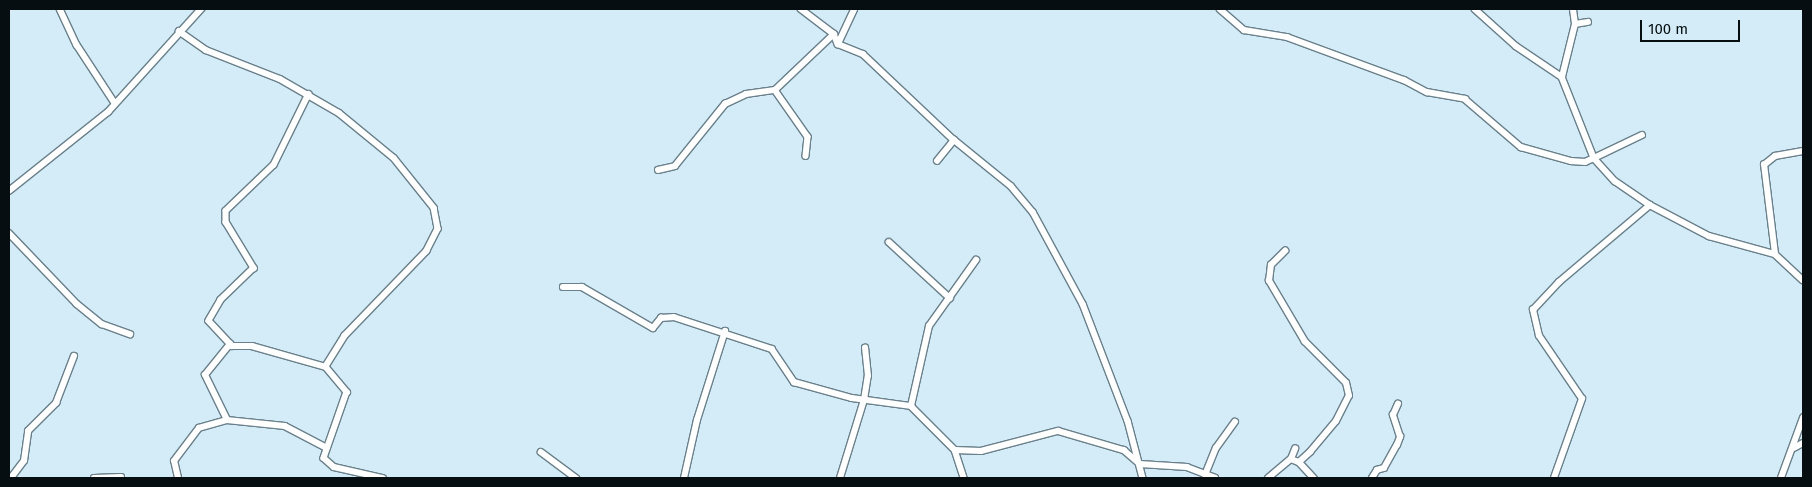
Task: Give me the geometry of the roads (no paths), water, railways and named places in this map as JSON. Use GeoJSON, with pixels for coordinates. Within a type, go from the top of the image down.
{"type":"FeatureCollection","features":[{"type":"Feature","properties":{"kind":"street"},"geometry":{"type":"LineString","coordinates":[[60,9],[77,45],[115,103]]}},
{"type":"Feature","properties":{"kind":"street"},"geometry":{"type":"LineString","coordinates":[[9,191],[91,127],[201,9]]}},
{"type":"Feature","properties":{"kind":"street"},"geometry":{"type":"LineString","coordinates":[[801,9],[834,34],[838,44],[863,54],[954,140],[1011,186],[1033,212],[1068,273],[1128,421],[1143,478]]}},
{"type":"Feature","properties":{"kind":"street"},"geometry":{"type":"LineString","coordinates":[[838,44],[854,9]]}},
{"type":"Feature","properties":{"kind":"street"},"geometry":{"type":"LineString","coordinates":[[1220,9],[1244,30],[1286,37],[1404,80],[1427,92],[1465,99],[1521,147],[1570,161],[1585,162],[1642,135]]}},
{"type":"Feature","properties":{"kind":"street"},"geometry":{"type":"LineString","coordinates":[[1475,9],[1516,46],[1562,78],[1594,158],[1615,181],[1650,205],[1709,236],[1775,254],[1803,280]]}},
{"type":"Feature","properties":{"kind":"street"},"geometry":{"type":"LineString","coordinates":[[1562,78],[1575,24],[1573,9]]}},
{"type":"Feature","properties":{"kind":"street"},"geometry":{"type":"LineString","coordinates":[[1575,24],[1588,22]]}},
{"type":"Feature","properties":{"kind":"street"},"geometry":{"type":"LineString","coordinates":[[179,31],[217,55],[309,94],[372,137],[394,158],[434,208],[439,220],[427,251],[345,336],[326,367]]}},
{"type":"Feature","properties":{"kind":"street"},"geometry":{"type":"LineString","coordinates":[[658,170],[675,166],[725,104],[746,94],[775,90],[834,34]]}},
{"type":"Feature","properties":{"kind":"street"},"geometry":{"type":"LineString","coordinates":[[775,90],[808,137],[806,156]]}},
{"type":"Feature","properties":{"kind":"street"},"geometry":{"type":"LineString","coordinates":[[309,94],[274,165],[226,211],[226,222],[254,268],[211,312],[209,321],[230,344],[242,349],[252,346],[326,367],[347,392],[324,458],[334,468],[383,478]]}},
{"type":"Feature","properties":{"kind":"street"},"geometry":{"type":"LineString","coordinates":[[937,161],[954,140]]}},
{"type":"Feature","properties":{"kind":"street"},"geometry":{"type":"LineString","coordinates":[[1775,254],[1764,165],[1775,156],[1803,151]]}},
{"type":"Feature","properties":{"kind":"street"},"geometry":{"type":"LineString","coordinates":[[1554,478],[1582,399],[1539,336],[1534,310],[1559,282],[1650,205]]}},
{"type":"Feature","properties":{"kind":"street"},"geometry":{"type":"LineString","coordinates":[[9,234],[77,304],[102,324],[130,334]]}},
{"type":"Feature","properties":{"kind":"street"},"geometry":{"type":"LineString","coordinates":[[889,242],[950,298]]}},
{"type":"Feature","properties":{"kind":"street"},"geometry":{"type":"LineString","coordinates":[[1285,251],[1271,265],[1269,281],[1305,342],[1350,389],[1336,421],[1299,462]]}},
{"type":"Feature","properties":{"kind":"street"},"geometry":{"type":"LineString","coordinates":[[911,406],[930,326],[976,260]]}},
{"type":"Feature","properties":{"kind":"street"},"geometry":{"type":"LineString","coordinates":[[563,287],[582,286],[653,328],[661,318],[674,317],[725,332],[772,349],[794,382],[864,400],[911,406],[955,450],[964,478]]}},
{"type":"Feature","properties":{"kind":"street"},"geometry":{"type":"LineString","coordinates":[[684,478],[697,420],[725,332]]}},
{"type":"Feature","properties":{"kind":"street"},"geometry":{"type":"LineString","coordinates":[[227,420],[205,375],[230,344]]}},
{"type":"Feature","properties":{"kind":"street"},"geometry":{"type":"LineString","coordinates":[[840,478],[864,400],[868,376],[865,348]]}},
{"type":"Feature","properties":{"kind":"street"},"geometry":{"type":"LineString","coordinates":[[11,478],[24,461],[28,431],[56,403],[74,356]]}},
{"type":"Feature","properties":{"kind":"street"},"geometry":{"type":"LineString","coordinates":[[1372,478],[1397,445],[1400,437],[1393,415],[1398,404]]}},
{"type":"Feature","properties":{"kind":"street"},"geometry":{"type":"LineString","coordinates":[[1781,478],[1794,448],[1803,418]]}},
{"type":"Feature","properties":{"kind":"street"},"geometry":{"type":"LineString","coordinates":[[178,478],[174,461],[199,428],[227,420],[285,426],[327,448]]}},
{"type":"Feature","properties":{"kind":"street"},"geometry":{"type":"LineString","coordinates":[[1205,475],[1216,448],[1235,422]]}},
{"type":"Feature","properties":{"kind":"street"},"geometry":{"type":"LineString","coordinates":[[955,450],[982,452],[1058,431],[1124,450],[1140,464],[1187,467],[1215,478]]}},
{"type":"Feature","properties":{"kind":"street"},"geometry":{"type":"LineString","coordinates":[[1794,448],[1803,443]]}},
{"type":"Feature","properties":{"kind":"street"},"geometry":{"type":"LineString","coordinates":[[1268,478],[1291,459],[1295,449]]}},
{"type":"Feature","properties":{"kind":"street"},"geometry":{"type":"LineString","coordinates":[[540,452],[576,478]]}},
{"type":"Feature","properties":{"kind":"street"},"geometry":{"type":"LineString","coordinates":[[1291,459],[1299,462],[1314,478]]}},
{"type":"Feature","properties":{"kind":"street"},"geometry":{"type":"LineString","coordinates":[[94,478],[122,477]]}}]}
